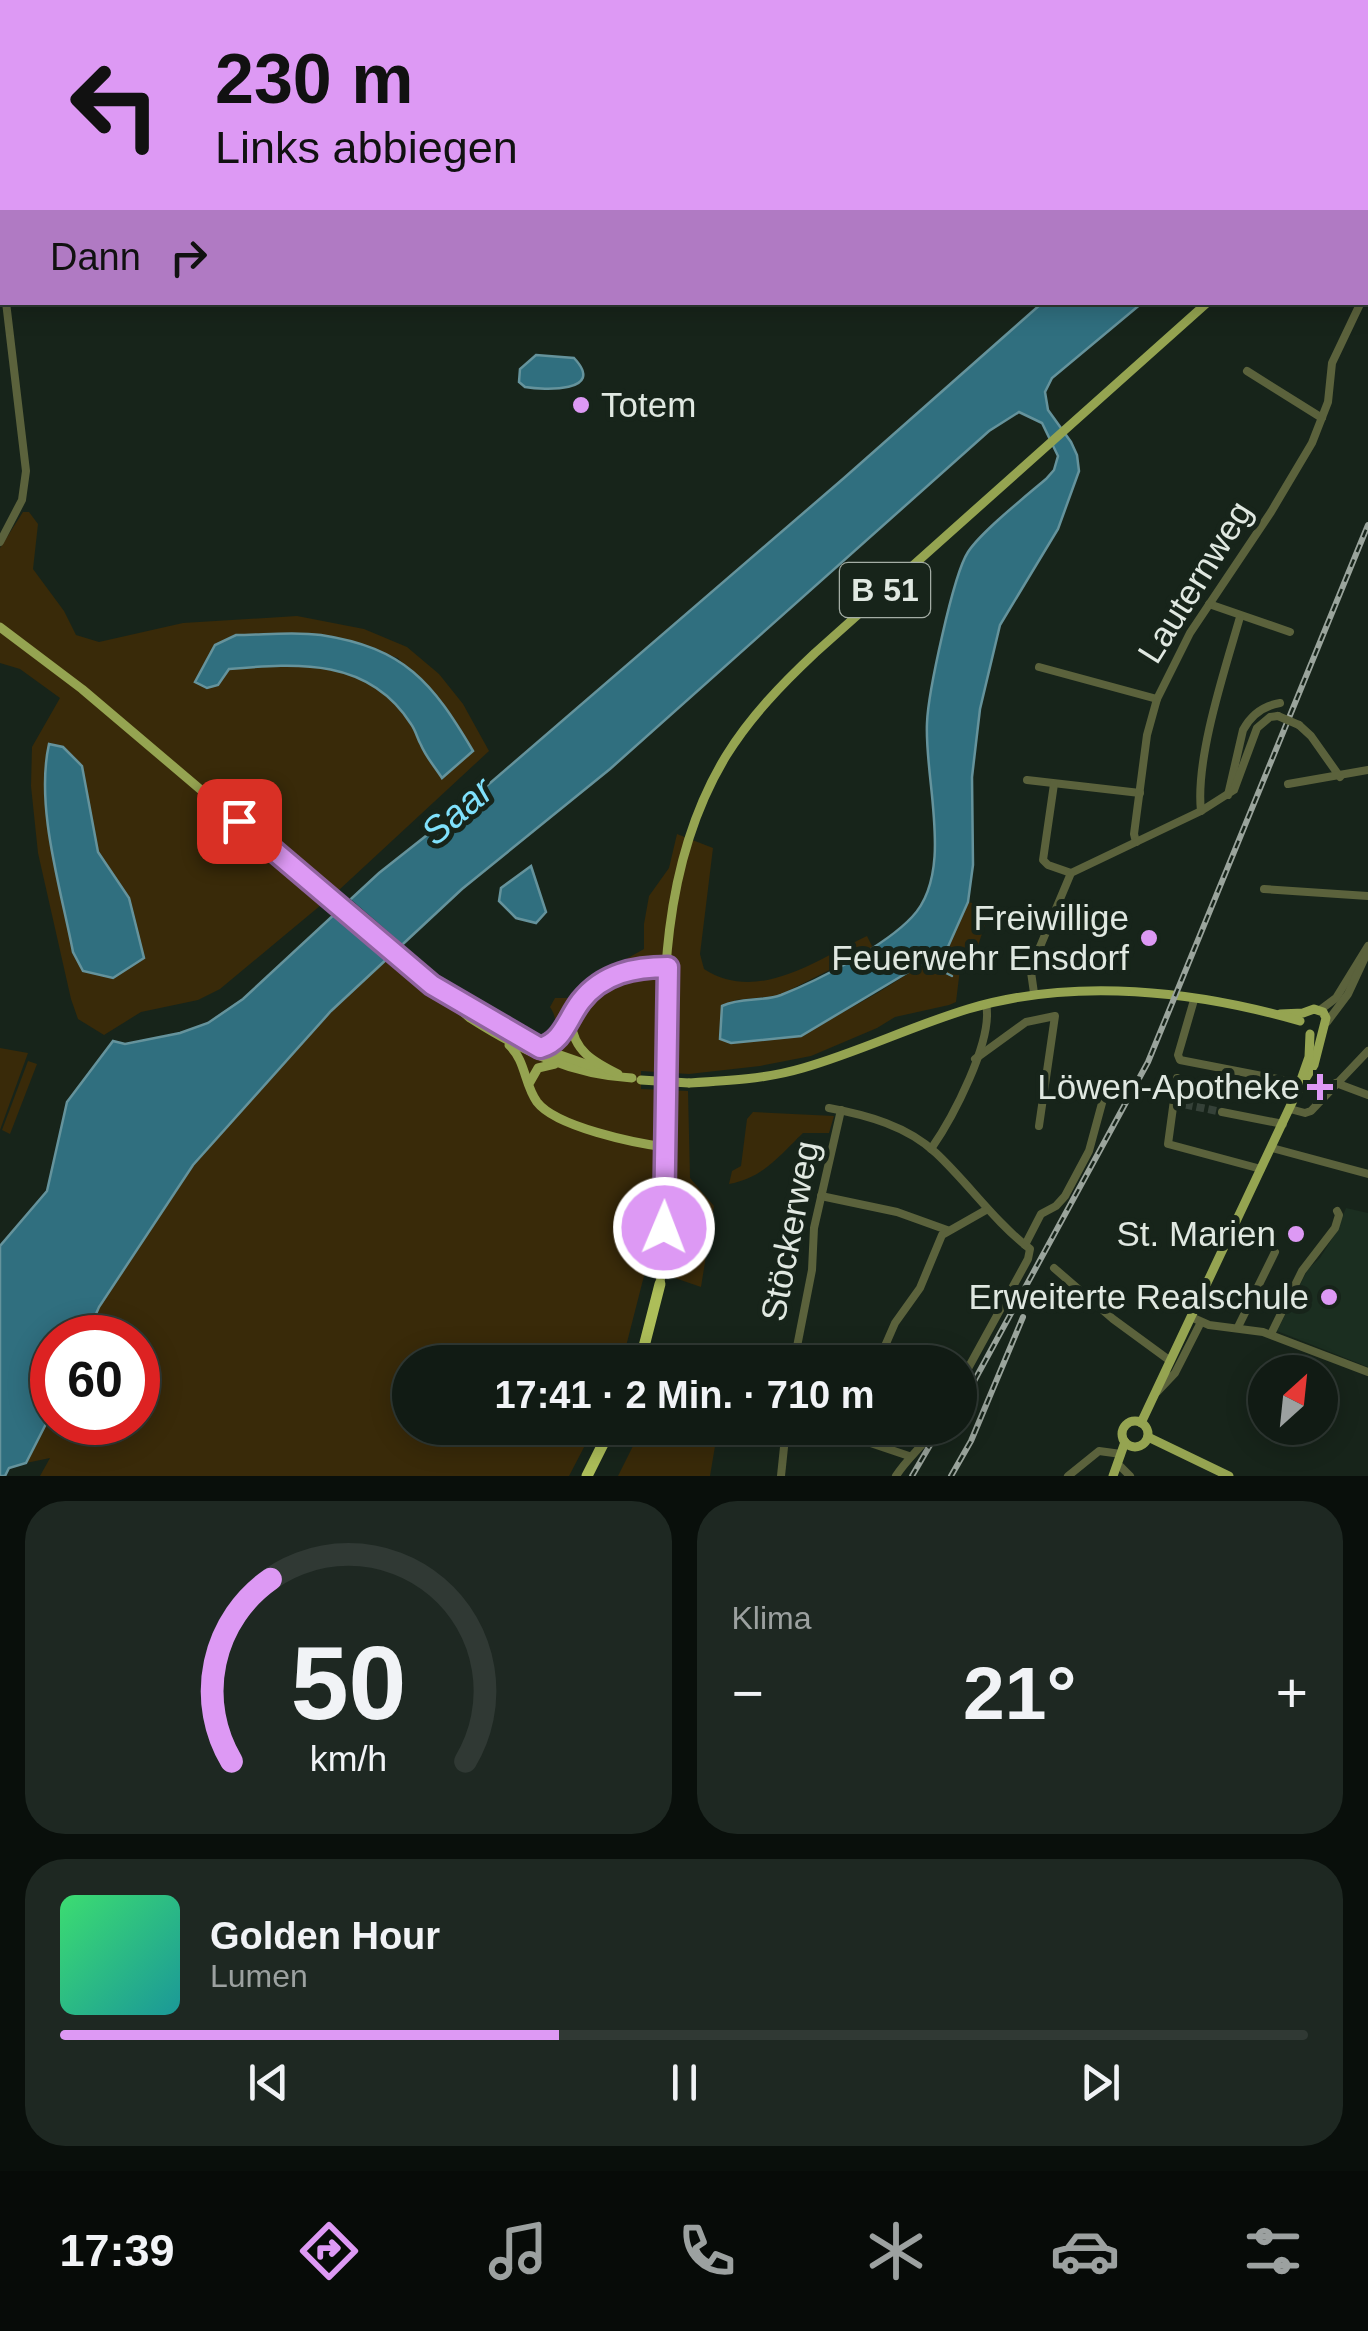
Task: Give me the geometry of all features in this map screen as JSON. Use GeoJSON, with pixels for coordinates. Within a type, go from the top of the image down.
{"type":"FeatureCollection","features":[{"type":"Feature","properties":{"kind":"highway","name":"B 51"},"geometry":{"type":"LineString","coordinates":[[644,1345],[660,1284]]}},
{"type":"Feature","properties":{"kind":"highway"},"geometry":{"type":"LineString","coordinates":[[587,1476],[602,1445]]}},
{"type":"Feature","properties":{"kind":"main road","name":"B 51"},"geometry":{"type":"LineString","coordinates":[[660,1284],[670,917],[688,838],[713,781],[742,733],[784,682],[1205,305]]}},
{"type":"Feature","properties":{"kind":"main road"},"geometry":{"type":"LineString","coordinates":[[0,627],[132,730],[470,1018],[516,1051],[541,1107],[564,1120],[632,1142],[665,1147]]}},
{"type":"Feature","properties":{"kind":"main road"},"geometry":{"type":"LineString","coordinates":[[540,1048],[555,1042],[592,989],[629,969],[668,967]]}},
{"type":"Feature","properties":{"kind":"main road"},"geometry":{"type":"LineString","coordinates":[[436,988],[540,1048],[636,1079]]}},
{"type":"Feature","properties":{"kind":"main road"},"geometry":{"type":"LineString","coordinates":[[531,1090],[533,1074],[546,1064],[592,1074],[689,1083],[776,1075],[986,1004],[1034,993],[1102,990],[1302,1017]]}},
{"type":"Feature","properties":{"kind":"main road"},"geometry":{"type":"LineString","coordinates":[[1296,1094],[1312,1070],[1327,1022],[1320,1010],[1311,1009],[1302,1017],[1302,1028],[1310,1034],[1321,1032]]}},
{"type":"Feature","properties":{"kind":"main road"},"geometry":{"type":"LineString","coordinates":[[571,1018],[573,1036],[584,1053],[592,1062],[618,1074]]}},
{"type":"Feature","properties":{"kind":"main road"},"geometry":{"type":"LineString","coordinates":[[1141,1423],[1170,1360],[1196,1320],[1290,1110],[1309,1057],[1310,1034]]}},
{"type":"Feature","properties":{"kind":"main road"},"geometry":{"type":"LineString","coordinates":[[498,1036],[563,1066]]}},
{"type":"Feature","properties":{"kind":"main road"},"geometry":{"type":"LineString","coordinates":[[1132,1422],[1141,1423],[1148,1437],[1142,1445],[1130,1444],[1122,1434],[1132,1422]]}},
{"type":"Feature","properties":{"kind":"main road"},"geometry":{"type":"LineString","coordinates":[[1148,1437],[1228,1476]]}},
{"type":"Feature","properties":{"kind":"main road"},"geometry":{"type":"LineString","coordinates":[[1116,1473],[1130,1444]]}},
{"type":"Feature","properties":{"kind":"main road"},"geometry":{"type":"LineString","coordinates":[[1116,1473],[1130,1444]]}},
{"type":"Feature","properties":{"kind":"street"},"geometry":{"type":"LineString","coordinates":[[0,542],[22,500],[26,471],[6,305]]}},
{"type":"Feature","properties":{"kind":"street","name":"Lauternweg"},"geometry":{"type":"LineString","coordinates":[[1136,842],[1147,735],[1157,699],[1177,656],[1290,482],[1322,418],[1328,402],[1332,363],[1360,305]]}},
{"type":"Feature","properties":{"kind":"street"},"geometry":{"type":"LineString","coordinates":[[1247,370],[1322,418]]}},
{"type":"Feature","properties":{"kind":"street"},"geometry":{"type":"LineString","coordinates":[[1209,604],[1290,632]]}},
{"type":"Feature","properties":{"kind":"street"},"geometry":{"type":"LineString","coordinates":[[1200,811],[1213,713],[1240,617]]}},
{"type":"Feature","properties":{"kind":"street"},"geometry":{"type":"LineString","coordinates":[[1039,667],[1157,699]]}},
{"type":"Feature","properties":{"kind":"street"},"geometry":{"type":"LineString","coordinates":[[1228,794],[1242,730],[1255,713],[1280,703]]}},
{"type":"Feature","properties":{"kind":"street"},"geometry":{"type":"LineString","coordinates":[[1054,784],[1043,860],[1071,872],[1228,794],[1238,784],[1257,728],[1270,717],[1278,716],[1299,725],[1340,776]]}},
{"type":"Feature","properties":{"kind":"street"},"geometry":{"type":"LineString","coordinates":[[1288,784],[1368,770]]}},
{"type":"Feature","properties":{"kind":"street"},"geometry":{"type":"LineString","coordinates":[[1026,780],[1140,793]]}},
{"type":"Feature","properties":{"kind":"street"},"geometry":{"type":"LineString","coordinates":[[1034,993],[1034,961],[1071,872]]}},
{"type":"Feature","properties":{"kind":"street"},"geometry":{"type":"LineString","coordinates":[[1264,890],[1368,896]]}},
{"type":"Feature","properties":{"kind":"street"},"geometry":{"type":"LineString","coordinates":[[1327,1022],[1358,976],[1368,949]]}},
{"type":"Feature","properties":{"kind":"street"},"geometry":{"type":"LineString","coordinates":[[1320,1010],[1336,998],[1368,949]]}},
{"type":"Feature","properties":{"kind":"street"},"geometry":{"type":"LineString","coordinates":[[1358,976],[1368,980]]}},
{"type":"Feature","properties":{"kind":"street"},"geometry":{"type":"LineString","coordinates":[[1194,1000],[1178,1055],[1184,1063],[1298,1083]]}},
{"type":"Feature","properties":{"kind":"street"},"geometry":{"type":"LineString","coordinates":[[931,1149],[954,1110],[975,1059],[987,1023],[986,1004]]}},
{"type":"Feature","properties":{"kind":"street"},"geometry":{"type":"LineString","coordinates":[[975,1059],[1026,1022],[1055,1016],[1040,1126]]}},
{"type":"Feature","properties":{"kind":"street"},"geometry":{"type":"LineString","coordinates":[[1290,1110],[1310,1111],[1368,1051]]}},
{"type":"Feature","properties":{"kind":"street"},"geometry":{"type":"LineString","coordinates":[[1177,1078],[1168,1144],[1261,1169]]}},
{"type":"Feature","properties":{"kind":"street"},"geometry":{"type":"LineString","coordinates":[[977,1351],[1028,1259],[1027,1247],[1040,1214],[1065,1196],[1089,1151],[1108,1082]]}},
{"type":"Feature","properties":{"kind":"street"},"geometry":{"type":"LineString","coordinates":[[1336,1084],[1368,1095]]}},
{"type":"Feature","properties":{"kind":"street"},"geometry":{"type":"LineString","coordinates":[[829,1108],[888,1124],[931,1149],[986,1210],[1027,1247]]}},
{"type":"Feature","properties":{"kind":"street","name":"Stöckerweg"},"geometry":{"type":"LineString","coordinates":[[797,1345],[812,1270],[814,1228],[841,1110]]}},
{"type":"Feature","properties":{"kind":"street"},"geometry":{"type":"LineString","coordinates":[[1222,1112],[1283,1124]]}},
{"type":"Feature","properties":{"kind":"street"},"geometry":{"type":"LineString","coordinates":[[1272,1148],[1368,1174]]}},
{"type":"Feature","properties":{"kind":"street"},"geometry":{"type":"LineString","coordinates":[[821,1196],[911,1216],[947,1230]]}},
{"type":"Feature","properties":{"kind":"street"},"geometry":{"type":"LineString","coordinates":[[885,1345],[895,1323],[920,1288],[947,1230],[986,1210]]}},
{"type":"Feature","properties":{"kind":"street"},"geometry":{"type":"LineString","coordinates":[[1271,1334],[1310,1259],[1335,1228],[1337,1211]]}},
{"type":"Feature","properties":{"kind":"street"},"geometry":{"type":"LineString","coordinates":[[1238,1326],[1275,1252]]}},
{"type":"Feature","properties":{"kind":"street"},"geometry":{"type":"LineString","coordinates":[[1054,1268],[1113,1320],[1170,1360]]}},
{"type":"Feature","properties":{"kind":"street"},"geometry":{"type":"LineString","coordinates":[[1153,1394],[1170,1382],[1196,1320],[1271,1334],[1368,1372]]}},
{"type":"Feature","properties":{"kind":"street"},"geometry":{"type":"LineString","coordinates":[[780,1476],[784,1445]]}},
{"type":"Feature","properties":{"kind":"street"},"geometry":{"type":"LineString","coordinates":[[876,1445],[909,1456]]}},
{"type":"Feature","properties":{"kind":"street"},"geometry":{"type":"LineString","coordinates":[[896,1476],[909,1456],[924,1445]]}},
{"type":"Feature","properties":{"kind":"street"},"geometry":{"type":"LineString","coordinates":[[1068,1476],[1099,1451],[1122,1454]]}},
{"type":"Feature","properties":{"kind":"street"},"geometry":{"type":"LineString","coordinates":[[1116,1473],[1130,1476]]}},
{"type":"Feature","properties":{"kind":"shaded area"},"geometry":{"type":"Polygon","coordinates":[[[23,512],[29,512],[38,524],[33,569],[64,611],[76,635],[99,642],[183,623],[297,616],[364,629],[407,647],[439,674],[463,704],[489,751],[339,890],[330,883],[315,900],[321,905],[220,989],[198,1000],[141,1012],[104,1035],[78,1019],[38,853],[31,786],[32,747],[60,698],[20,669],[0,663],[0,548],[23,512]],[[320,635],[275,636],[229,669],[323,668],[366,681],[402,711],[442,777],[472,751],[398,658],[320,635]],[[82,766],[47,814],[73,952],[98,852],[82,766]]]}},
{"type":"Feature","properties":{"kind":"shaded area"},"geometry":{"type":"Polygon","coordinates":[[[677,834],[713,848],[700,954],[704,969],[724,979],[745,982],[787,975],[867,936],[873,948],[778,996],[735,1000],[731,1043],[801,1036],[947,949],[968,902],[991,908],[976,951],[960,969],[956,1002],[895,1017],[811,1056],[689,1074],[641,1071],[641,1089],[688,1091],[690,1178],[714,1206],[701,1287],[646,1268],[626,1345],[392,1345],[392,1445],[585,1445],[569,1476],[40,1476],[50,1458],[26,1463],[35,1445],[160,1445],[160,1315],[96,1315],[99,1307],[193,1165],[297,1045],[385,960],[405,976],[420,959],[496,1018],[544,1037],[555,1024],[550,1007],[555,998],[569,998],[592,978],[644,949],[649,896],[669,868],[677,834]]]}},
{"type":"Feature","properties":{"kind":"shaded area"},"geometry":{"type":"Polygon","coordinates":[[[0,1048],[28,1053],[0,1130],[0,1048]]]}},
{"type":"Feature","properties":{"kind":"shaded area"},"geometry":{"type":"Polygon","coordinates":[[[28,1061],[37,1064],[10,1134],[2,1130],[28,1061]]]}},
{"type":"Feature","properties":{"kind":"shaded area"},"geometry":{"type":"Polygon","coordinates":[[[753,1112],[834,1116],[829,1133],[803,1133],[761,1171],[729,1184],[732,1171],[741,1166],[747,1119],[753,1112]]]}},
{"type":"Feature","properties":{"kind":"shaded area","name":"Erweiterte Realschule"},"geometry":{"type":"Polygon","coordinates":[[[1346,1208],[1368,1213],[1368,1367],[1277,1331],[1308,1269],[1337,1231],[1346,1208]]]}},
{"type":"Feature","properties":{"kind":"shaded area"},"geometry":{"type":"Polygon","coordinates":[[[634,1445],[715,1445],[710,1476],[618,1476],[634,1445]]]}},
{"type":"Feature","properties":{"kind":"water"},"geometry":{"type":"Polygon","coordinates":[[[1040,305],[1140,305],[1052,378],[1045,392],[1048,410],[1077,455],[1079,471],[1058,529],[1000,625],[980,709],[972,777],[973,865],[968,902],[947,949],[801,1036],[731,1043],[720,1039],[722,1006],[781,995],[832,971],[900,928],[925,898],[935,851],[928,708],[955,584],[974,544],[1046,479],[1058,456],[1042,423],[1019,412],[989,431],[610,769],[462,889],[331,1011],[193,1165],[96,1315],[30,1315],[30,1445],[35,1445],[26,1463],[9,1468],[5,1476],[0,1476],[0,1246],[47,1191],[67,1102],[113,1041],[125,1044],[180,1033],[208,1023],[243,999],[379,873],[460,809],[1040,305]]]}},
{"type":"Feature","properties":{"kind":"water"},"geometry":{"type":"Polygon","coordinates":[[[536,355],[574,358],[583,378],[569,387],[525,387],[519,382],[520,369],[536,355]]]}},
{"type":"Feature","properties":{"kind":"water"},"geometry":{"type":"Polygon","coordinates":[[[311,634],[350,641],[395,659],[429,687],[473,751],[442,778],[394,702],[375,687],[330,669],[229,669],[218,685],[207,688],[195,682],[215,645],[236,635],[311,634]]]}},
{"type":"Feature","properties":{"kind":"water"},"geometry":{"type":"Polygon","coordinates":[[[49,744],[63,747],[82,766],[98,852],[129,898],[144,958],[113,978],[83,971],[73,952],[47,821],[49,744]]]}},
{"type":"Feature","properties":{"kind":"water"},"geometry":{"type":"Polygon","coordinates":[[[531,866],[546,912],[536,923],[516,918],[499,901],[501,888],[531,866]]]}},
{"type":"Feature","properties":{"kind":"pier"},"geometry":{"type":"Polygon","coordinates":[[[347,896],[406,947],[389,963],[330,913],[347,896]]]}},
{"type":"Feature","properties":{"kind":"waterway"},"geometry":{"type":"LineString","coordinates":[[935,955],[942,971],[952,976]]}},
{"type":"Feature","properties":{"kind":"tunnel"},"geometry":{"type":"LineString","coordinates":[[1173,1102],[1222,1112]]}},
{"type":"Feature","properties":{"kind":"railway"},"geometry":{"type":"LineString","coordinates":[[977,1376],[1148,1062],[1368,525]]}},
{"type":"Feature","properties":{"kind":"railway"},"geometry":{"type":"LineString","coordinates":[[951,1476],[971,1441],[1023,1317]]}},
{"type":"Feature","properties":{"kind":"railway"},"geometry":{"type":"LineString","coordinates":[[912,1476],[930,1445]]}},
{"type":"Feature","properties":{"kind":"place","name":"Totem"},"geometry":{"type":"Point","coordinates":[581,405]}},
{"type":"Feature","properties":{"kind":"place","name":"Freiwillige Feuerwehr Ensdorf"},"geometry":{"type":"Point","coordinates":[1149,938]}},
{"type":"Feature","properties":{"kind":"place","name":"Löwen-Apotheke"},"geometry":{"type":"Point","coordinates":[1320,1087]}},
{"type":"Feature","properties":{"kind":"place","name":"St. Marien"},"geometry":{"type":"Point","coordinates":[1296,1234]}},
{"type":"Feature","properties":{"kind":"place","name":"Erweiterte Realschule"},"geometry":{"type":"Point","coordinates":[1329,1297]}},
{"type":"Feature","properties":{"kind":"route"},"geometry":{"type":"LineString","coordinates":[[239,821],[432,985],[540,1048],[555,1042],[592,989],[629,969],[668,967],[664,1228]]}},
{"type":"Feature","properties":{"kind":"water label","name":"Saar"},"geometry":{"type":"Point","coordinates":[457,811]}}]}
